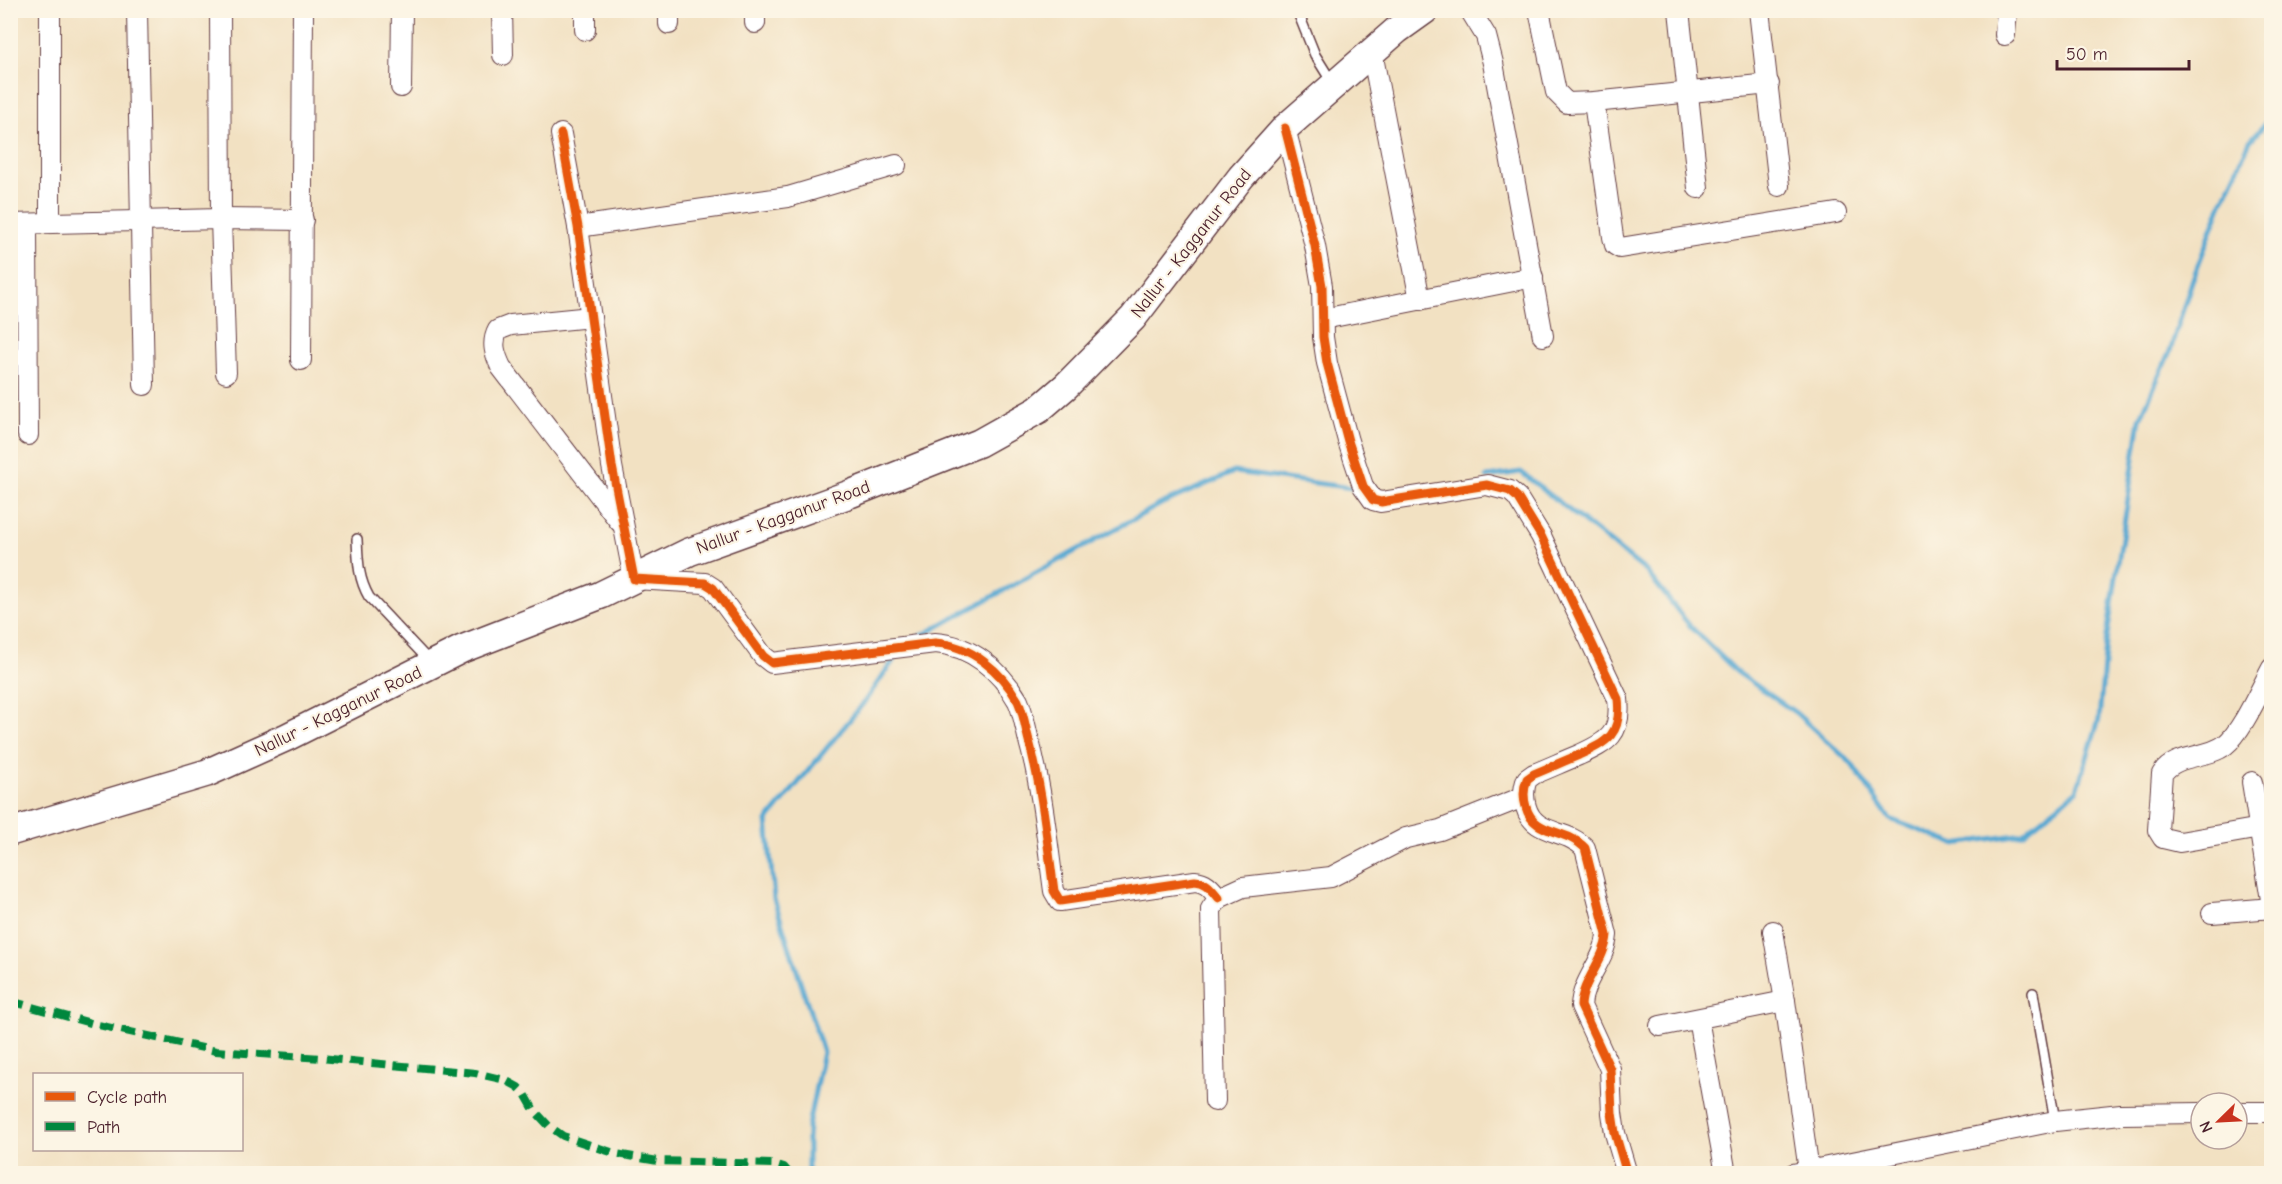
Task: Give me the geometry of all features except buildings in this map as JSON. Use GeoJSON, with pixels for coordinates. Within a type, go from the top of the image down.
{"type":"FeatureCollection","features":[{"type":"Feature","properties":{"kind":"main road","name":"Nallur - Kagganur Road"},"geometry":{"type":"LineString","coordinates":[[10,832],[207,773],[287,737],[462,649],[601,595],[689,552],[850,494],[979,443],[1038,410],[1066,387],[1133,318],[1241,177],[1285,128],[1397,30],[1425,10]]}},
{"type":"Feature","properties":{"kind":"street"},"geometry":{"type":"LineString","coordinates":[[50,10],[50,223]]}},
{"type":"Feature","properties":{"kind":"street"},"geometry":{"type":"LineString","coordinates":[[137,10],[144,385]]}},
{"type":"Feature","properties":{"kind":"street"},"geometry":{"type":"LineString","coordinates":[[220,10],[221,219],[226,373]]}},
{"type":"Feature","properties":{"kind":"street"},"geometry":{"type":"LineString","coordinates":[[301,360],[303,10]]}},
{"type":"Feature","properties":{"kind":"street"},"geometry":{"type":"LineString","coordinates":[[401,87],[402,10]]}},
{"type":"Feature","properties":{"kind":"street"},"geometry":{"type":"LineString","coordinates":[[502,10],[503,55]]}},
{"type":"Feature","properties":{"kind":"street"},"geometry":{"type":"LineString","coordinates":[[1470,10],[1486,36],[1493,63],[1543,336]]}},
{"type":"Feature","properties":{"kind":"street"},"geometry":{"type":"LineString","coordinates":[[1539,10],[1556,92],[1567,102],[1594,102],[1769,84]]}},
{"type":"Feature","properties":{"kind":"street"},"geometry":{"type":"LineString","coordinates":[[1679,10],[1698,188]]}},
{"type":"Feature","properties":{"kind":"street"},"geometry":{"type":"LineString","coordinates":[[1759,10],[1779,186]]}},
{"type":"Feature","properties":{"kind":"street"},"geometry":{"type":"LineString","coordinates":[[2005,35],[2007,10]]}},
{"type":"Feature","properties":{"kind":"street"},"geometry":{"type":"LineString","coordinates":[[1372,52],[1420,300]]}},
{"type":"Feature","properties":{"kind":"street"},"geometry":{"type":"LineString","coordinates":[[1594,102],[1613,237],[1615,245],[1620,248],[1836,213]]}},
{"type":"Feature","properties":{"kind":"street"},"geometry":{"type":"LineString","coordinates":[[1285,128],[1315,246],[1322,286],[1323,337],[1330,374],[1363,486],[1373,500],[1381,501],[1486,485],[1510,491],[1517,497],[1540,536],[1615,692],[1620,710],[1619,722],[1613,734],[1603,745],[1534,774],[1527,779],[1524,797],[1533,823],[1570,836],[1578,840],[1585,848],[1607,935],[1606,946],[1581,996],[1581,1006],[1610,1070],[1614,1123],[1627,1173]]}},
{"type":"Feature","properties":{"kind":"street"},"geometry":{"type":"LineString","coordinates":[[561,134],[578,227],[612,466],[634,579],[705,583],[713,588],[763,656],[772,663],[935,643],[952,644],[968,651],[998,672],[1019,704],[1038,779],[1054,891],[1060,901],[1195,881],[1208,885],[1219,898]]}},
{"type":"Feature","properties":{"kind":"street"},"geometry":{"type":"LineString","coordinates":[[578,227],[789,197],[896,165]]}},
{"type":"Feature","properties":{"kind":"street"},"geometry":{"type":"LineString","coordinates":[[28,435],[19,224],[221,219],[303,220]]}},
{"type":"Feature","properties":{"kind":"street"},"geometry":{"type":"LineString","coordinates":[[1323,320],[1533,277]]}},
{"type":"Feature","properties":{"kind":"street"},"geometry":{"type":"LineString","coordinates":[[591,317],[511,326],[498,330],[494,339],[495,355],[501,367],[624,527]]}},
{"type":"Feature","properties":{"kind":"street"},"geometry":{"type":"LineString","coordinates":[[2265,827],[2180,842],[2163,838],[2158,830],[2162,774],[2165,768],[2224,747],[2235,735],[2271,668]]}},
{"type":"Feature","properties":{"kind":"street"},"geometry":{"type":"LineString","coordinates":[[2212,914],[2271,907],[2265,827],[2252,782]]}},
{"type":"Feature","properties":{"kind":"street"},"geometry":{"type":"LineString","coordinates":[[1215,1101],[1211,909],[1219,898],[1252,885],[1331,877],[1406,838],[1440,830],[1524,797]]}},
{"type":"Feature","properties":{"kind":"street"},"geometry":{"type":"LineString","coordinates":[[1773,931],[1785,1001],[1801,1172],[1884,1165],[2055,1121],[2121,1113],[2189,1113]]}},
{"type":"Feature","properties":{"kind":"street"},"geometry":{"type":"LineString","coordinates":[[1660,1026],[1785,1001]]}},
{"type":"Feature","properties":{"kind":"street"},"geometry":{"type":"LineString","coordinates":[[1698,1019],[1726,1173]]}},
{"type":"Feature","properties":{"kind":"street"},"geometry":{"type":"LineString","coordinates":[[2249,1113],[2271,1112]]}},
{"type":"Feature","properties":{"kind":"lane"},"geometry":{"type":"LineString","coordinates":[[1297,10],[1315,55],[1334,85]]}},
{"type":"Feature","properties":{"kind":"lane"},"geometry":{"type":"LineString","coordinates":[[357,539],[358,570],[362,586],[369,597],[432,664]]}},
{"type":"Feature","properties":{"kind":"lane"},"geometry":{"type":"LineString","coordinates":[[2033,993],[2055,1121]]}},
{"type":"Feature","properties":{"kind":"waterway"},"geometry":{"type":"LineString","coordinates":[[1487,477],[1521,472],[1646,571],[1690,626],[1737,672],[1796,713],[1851,763],[1890,819],[1955,844],[2023,834],[2077,790],[2099,719],[2106,643],[2140,419],[2170,351],[2192,281],[2220,208],[2250,141],[2272,116]]}},
{"type":"Feature","properties":{"kind":"waterway"},"geometry":{"type":"LineString","coordinates":[[919,637],[1161,504],[1234,472],[1359,489]]}},
{"type":"Feature","properties":{"kind":"waterway"},"geometry":{"type":"LineString","coordinates":[[808,1174],[808,1126],[823,1052],[774,899],[767,821],[862,705],[898,654]]}},
{"type":"Feature","properties":{"kind":"marked path"},"geometry":{"type":"LineString","coordinates":[[10,1001],[94,1024],[216,1051],[321,1058],[475,1073],[505,1080],[518,1087],[534,1110],[549,1126],[563,1136],[617,1154],[658,1161],[774,1164],[784,1167],[790,1174]]}},
{"type":"Feature","properties":{"kind":"cycle path"},"geometry":{"type":"LineString","coordinates":[[1285,128],[1315,246],[1322,286],[1323,337],[1327,363],[1363,486],[1373,500],[1381,502],[1487,485],[1510,491],[1517,497],[1541,536],[1618,699],[1618,721],[1611,735],[1598,746],[1527,779],[1524,800],[1530,816],[1536,823],[1569,837],[1585,848],[1607,935],[1602,953],[1585,988],[1581,1006],[1610,1069],[1615,1133],[1627,1174]]}},
{"type":"Feature","properties":{"kind":"cycle path"},"geometry":{"type":"LineString","coordinates":[[561,134],[578,227],[612,466],[634,579],[705,583],[713,588],[763,656],[772,663],[935,643],[973,654],[994,670],[1020,705],[1037,775],[1054,891],[1060,901],[1195,881],[1206,884],[1219,898]]}}]}
